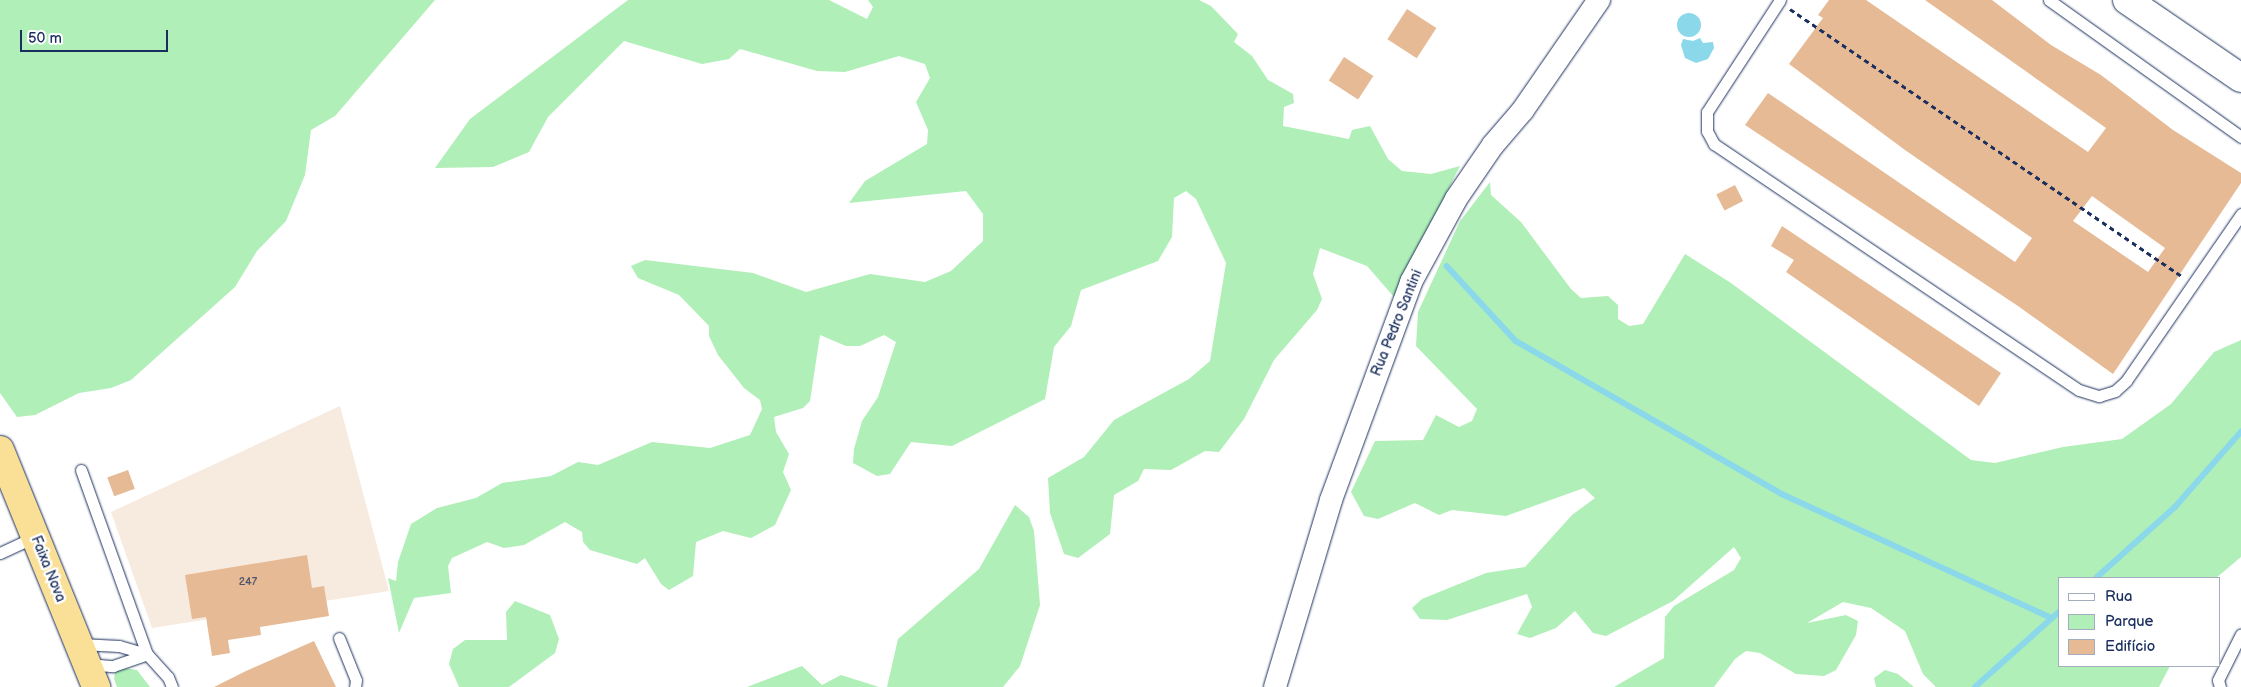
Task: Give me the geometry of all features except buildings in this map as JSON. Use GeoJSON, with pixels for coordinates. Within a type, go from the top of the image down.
{"type":"FeatureCollection","features":[{"type":"Feature","properties":{"kind":"highway","name":"Faixa Nova"},"geometry":{"type":"LineString","coordinates":[[0,450],[87,665]]}},
{"type":"Feature","properties":{"kind":"street","name":"Rua Pedro Santini"},"geometry":{"type":"LineString","coordinates":[[1275,687],[1331,500],[1411,282],[1456,199],[1493,145],[1523,110],[1599,0]]}},
{"type":"Feature","properties":{"kind":"street"},"geometry":{"type":"LineString","coordinates":[[2127,0],[2241,78]]}},
{"type":"Feature","properties":{"kind":"lane"},"geometry":{"type":"LineString","coordinates":[[2049,0],[2241,137]]}},
{"type":"Feature","properties":{"kind":"lane"},"geometry":{"type":"LineString","coordinates":[[1780,1],[1707,112],[1706,131],[1714,144],[2079,390],[2099,396],[2115,390],[2126,381],[2241,214]]}},
{"type":"Feature","properties":{"kind":"lane"},"geometry":{"type":"LineString","coordinates":[[81,470],[148,654],[168,677],[172,687]]}},
{"type":"Feature","properties":{"kind":"lane"},"geometry":{"type":"LineString","coordinates":[[0,553],[35,537]]}},
{"type":"Feature","properties":{"kind":"lane"},"geometry":{"type":"LineString","coordinates":[[2220,687],[2218,680],[2241,634]]}},
{"type":"Feature","properties":{"kind":"lane"},"geometry":{"type":"LineString","coordinates":[[339,638],[356,680],[355,687]]}},
{"type":"Feature","properties":{"kind":"lane"},"geometry":{"type":"LineString","coordinates":[[87,665],[119,646],[148,654]]}},
{"type":"Feature","properties":{"kind":"lane"},"geometry":{"type":"LineString","coordinates":[[87,665],[113,666],[148,654]]}},
{"type":"Feature","properties":{"kind":"path"},"geometry":{"type":"LineString","coordinates":[[1780,1],[2192,283]]}},
{"type":"Feature","properties":{"kind":"shaded area"},"geometry":{"type":"Polygon","coordinates":[[[340,406],[389,591],[152,628],[111,512],[340,406]]]}},
{"type":"Feature","properties":{"kind":"green space"},"geometry":{"type":"Polygon","coordinates":[[[0,0],[435,0],[335,116],[311,130],[305,175],[286,221],[257,251],[235,287],[131,380],[111,388],[79,393],[35,415],[17,417],[0,393],[0,0]]]}},
{"type":"Feature","properties":{"kind":"green space"},"geometry":{"type":"Polygon","coordinates":[[[628,0],[829,0],[867,19],[873,7],[868,0],[1199,0],[1211,6],[1238,34],[1234,42],[1252,56],[1268,80],[1293,94],[1294,103],[1284,107],[1283,126],[1349,139],[1352,130],[1370,126],[1388,159],[1402,171],[1431,174],[1460,166],[1394,297],[1367,266],[1320,248],[1313,274],[1322,299],[1317,310],[1274,360],[1244,419],[1219,452],[1205,451],[1171,470],[1144,469],[1138,481],[1114,495],[1110,534],[1078,558],[1064,554],[1050,513],[1048,478],[1084,457],[1114,420],[1189,379],[1210,361],[1226,263],[1196,199],[1186,191],[1174,198],[1172,237],[1158,261],[1081,290],[1071,326],[1054,347],[1045,399],[952,446],[911,442],[890,474],[877,476],[853,463],[854,449],[862,421],[878,397],[896,342],[884,335],[860,346],[846,346],[820,335],[810,401],[803,408],[774,417],[776,432],[789,454],[783,472],[791,490],[775,525],[751,538],[723,531],[696,542],[693,576],[669,590],[661,584],[645,558],[637,564],[590,550],[583,542],[582,532],[565,522],[524,545],[504,548],[487,542],[452,558],[448,566],[451,593],[414,598],[399,633],[388,578],[396,581],[398,562],[411,524],[437,508],[476,498],[502,483],[551,476],[578,462],[598,465],[652,442],[710,448],[750,435],[762,409],[760,400],[744,388],[718,355],[709,336],[709,326],[679,295],[638,278],[631,266],[645,260],[753,273],[806,292],[870,274],[925,282],[951,271],[983,241],[983,214],[966,191],[849,203],[865,181],[927,144],[928,130],[916,102],[930,78],[925,64],[899,56],[845,72],[817,71],[740,49],[729,59],[702,64],[624,41],[548,117],[529,152],[493,167],[435,168],[470,119],[628,0]]]}},
{"type":"Feature","properties":{"kind":"green space"},"geometry":{"type":"Polygon","coordinates":[[[1490,182],[1491,195],[1521,222],[1571,289],[1581,298],[1608,296],[1618,305],[1618,319],[1629,326],[1643,324],[1685,254],[1731,283],[1971,460],[1995,463],[2063,447],[2122,439],[2171,404],[2214,352],[2241,340],[2241,557],[2217,577],[2058,577],[2058,667],[2169,667],[2159,687],[1936,687],[1923,674],[1905,631],[1871,608],[1843,602],[1807,623],[1846,615],[1858,621],[1856,635],[1836,670],[1824,676],[1796,674],[1760,653],[1746,651],[1735,659],[1714,687],[1614,687],[1664,658],[1665,617],[1674,606],[1734,570],[1741,558],[1734,547],[1673,601],[1606,636],[1593,633],[1575,611],[1556,628],[1530,638],[1517,634],[1532,607],[1527,594],[1447,620],[1420,619],[1412,608],[1422,599],[1486,573],[1525,567],[1572,515],[1595,498],[1584,488],[1506,516],[1452,510],[1439,515],[1415,503],[1378,519],[1364,516],[1351,492],[1375,441],[1423,440],[1436,415],[1459,427],[1472,421],[1477,409],[1416,346],[1418,312],[1460,221],[1490,182]]]}},
{"type":"Feature","properties":{"kind":"green space"},"geometry":{"type":"Polygon","coordinates":[[[1015,505],[1029,517],[1034,531],[1040,605],[1020,666],[1003,687],[887,687],[898,639],[979,569],[1015,505]]]}},
{"type":"Feature","properties":{"kind":"green space"},"geometry":{"type":"Polygon","coordinates":[[[515,601],[550,615],[559,639],[555,653],[509,687],[459,687],[449,664],[453,649],[465,640],[507,640],[506,612],[515,601]]]}},
{"type":"Feature","properties":{"kind":"green space"},"geometry":{"type":"Polygon","coordinates":[[[802,666],[822,685],[841,675],[879,687],[747,687],[802,666]]]}},
{"type":"Feature","properties":{"kind":"green space"},"geometry":{"type":"Polygon","coordinates":[[[124,668],[137,670],[150,687],[117,687],[114,679],[115,672],[124,668]]]}},
{"type":"Feature","properties":{"kind":"green space"},"geometry":{"type":"Polygon","coordinates":[[[1885,670],[1898,674],[1914,687],[1876,687],[1874,678],[1885,670]]]}},
{"type":"Feature","properties":{"kind":"water"},"geometry":{"type":"Polygon","coordinates":[[[1689,13],[1697,17],[1701,25],[1697,33],[1689,37],[1681,33],[1677,25],[1681,17],[1689,13]]]}},
{"type":"Feature","properties":{"kind":"water"},"geometry":{"type":"Polygon","coordinates":[[[1700,38],[1703,43],[1713,42],[1714,48],[1708,59],[1696,63],[1685,58],[1681,45],[1683,39],[1693,41],[1700,38]]]}},
{"type":"Feature","properties":{"kind":"waterway"},"geometry":{"type":"LineString","coordinates":[[1447,266],[1516,341],[1782,494],[2052,618]]}},
{"type":"Feature","properties":{"kind":"waterway"},"geometry":{"type":"LineString","coordinates":[[2097,577],[2175,507],[2241,432]]}},
{"type":"Feature","properties":{"kind":"waterway"},"geometry":{"type":"LineString","coordinates":[[1975,687],[2058,613]]}}]}
